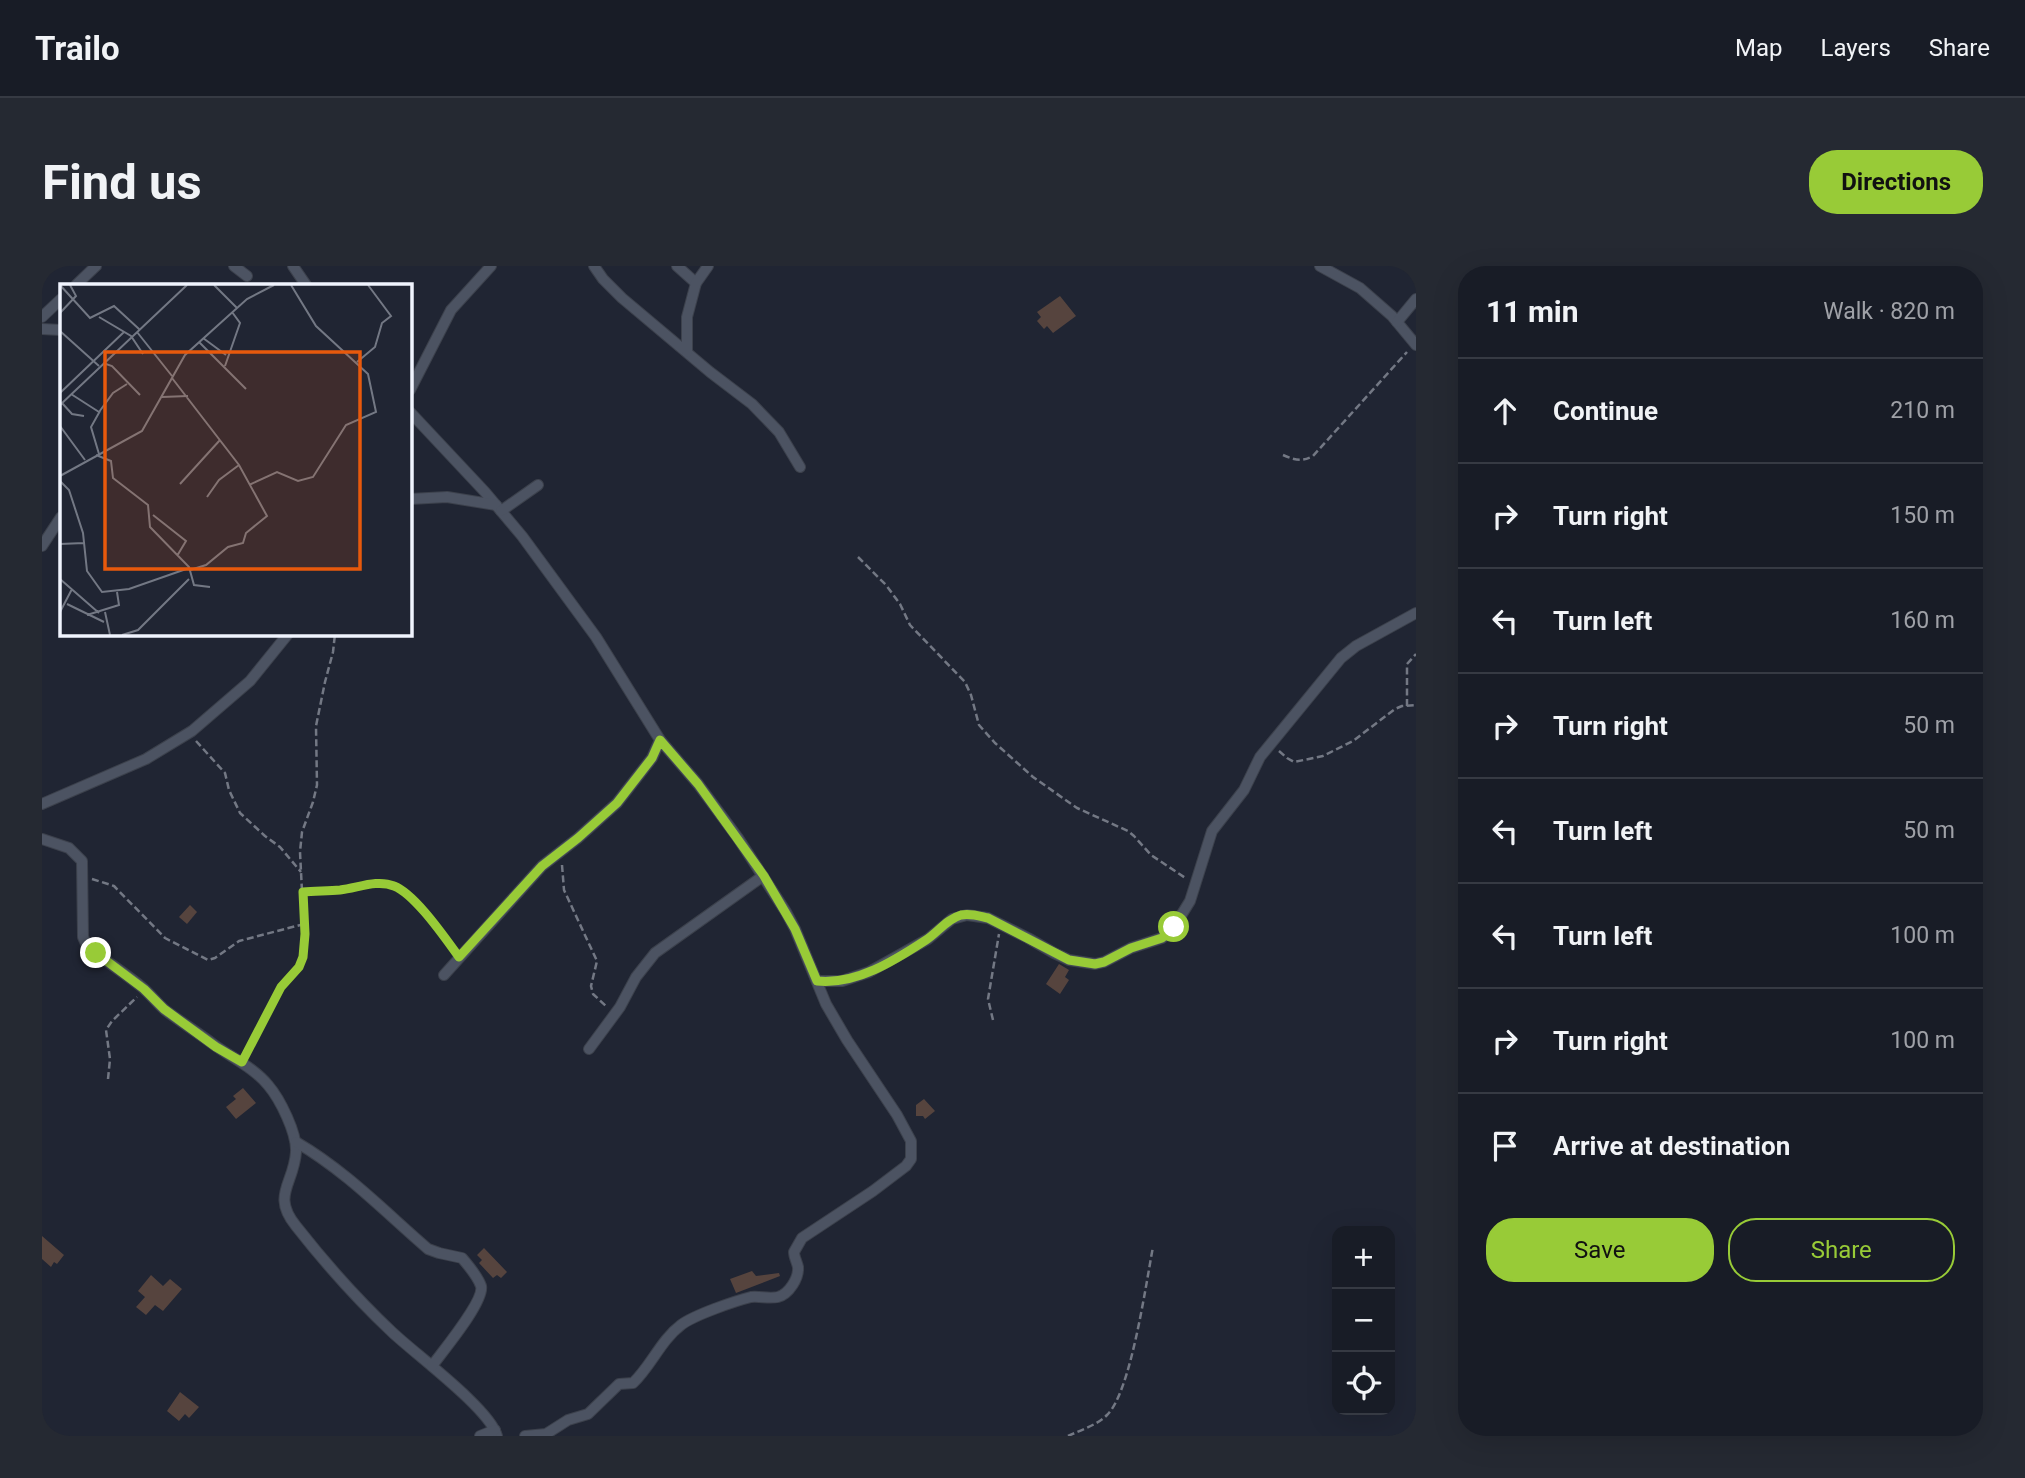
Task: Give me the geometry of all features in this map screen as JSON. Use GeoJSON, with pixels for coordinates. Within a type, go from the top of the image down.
{"type":"FeatureCollection","features":[{"type":"Feature","properties":{"kind":"street"},"geometry":{"type":"LineString","coordinates":[[77,284],[96,266]]}},
{"type":"Feature","properties":{"kind":"street"},"geometry":{"type":"LineString","coordinates":[[234,266],[247,276]]}},
{"type":"Feature","properties":{"kind":"street"},"geometry":{"type":"LineString","coordinates":[[293,266],[305,284]]}},
{"type":"Feature","properties":{"kind":"street"},"geometry":{"type":"LineString","coordinates":[[411,388],[451,310],[491,266]]}},
{"type":"Feature","properties":{"kind":"street"},"geometry":{"type":"LineString","coordinates":[[594,266],[622,298],[752,404],[779,432],[800,467]]}},
{"type":"Feature","properties":{"kind":"street"},"geometry":{"type":"LineString","coordinates":[[677,266],[696,283]]}},
{"type":"Feature","properties":{"kind":"street"},"geometry":{"type":"LineString","coordinates":[[687,352],[687,317],[696,283],[708,266]]}},
{"type":"Feature","properties":{"kind":"street"},"geometry":{"type":"LineString","coordinates":[[1320,266],[1360,288],[1397,322],[1415,344]]}},
{"type":"Feature","properties":{"kind":"street"},"geometry":{"type":"LineString","coordinates":[[1397,322],[1416,299]]}},
{"type":"Feature","properties":{"kind":"street"},"geometry":{"type":"LineString","coordinates":[[42,317],[60,300]]}},
{"type":"Feature","properties":{"kind":"street"},"geometry":{"type":"LineString","coordinates":[[42,328],[60,331]]}},
{"type":"Feature","properties":{"kind":"street"},"geometry":{"type":"LineString","coordinates":[[411,413],[498,508],[546,568],[596,637],[660,740],[698,784],[764,876],[795,929],[826,1003],[911,1141],[911,1159],[906,1166],[802,1238],[794,1252],[797,1276],[784,1294],[778,1297],[741,1300],[702,1313],[681,1325],[633,1382],[619,1384],[587,1414],[568,1420],[546,1434],[524,1436]]}},
{"type":"Feature","properties":{"kind":"street"},"geometry":{"type":"LineString","coordinates":[[411,499],[447,497],[498,508],[538,485]]}},
{"type":"Feature","properties":{"kind":"street"},"geometry":{"type":"LineString","coordinates":[[42,546],[60,519]]}},
{"type":"Feature","properties":{"kind":"street"},"geometry":{"type":"LineString","coordinates":[[817,981],[842,981],[869,972],[928,939],[959,916],[975,915],[1001,924],[1069,960],[1095,964],[1162,938],[1183,914],[1190,901],[1212,831],[1247,784],[1257,762],[1342,657],[1356,646],[1416,613]]}},
{"type":"Feature","properties":{"kind":"street"},"geometry":{"type":"LineString","coordinates":[[42,804],[146,759],[189,733],[250,681],[285,635]]}},
{"type":"Feature","properties":{"kind":"street"},"geometry":{"type":"LineString","coordinates":[[444,975],[542,866],[617,803],[652,758],[660,740]]}},
{"type":"Feature","properties":{"kind":"street"},"geometry":{"type":"LineString","coordinates":[[42,839],[69,848],[82,860],[83,937],[87,946],[144,989],[164,1009],[257,1073],[274,1092],[296,1143],[295,1161],[284,1198],[285,1211],[305,1238],[392,1333],[477,1408],[496,1433],[480,1436]]}},
{"type":"Feature","properties":{"kind":"street"},"geometry":{"type":"LineString","coordinates":[[589,1049],[655,953],[764,876]]}},
{"type":"Feature","properties":{"kind":"street"},"geometry":{"type":"LineString","coordinates":[[296,1143],[337,1170],[376,1201],[428,1249],[462,1258],[480,1284],[480,1296],[474,1307],[432,1366]]}},
{"type":"Feature","properties":{"kind":"path"},"geometry":{"type":"LineString","coordinates":[[1283,455],[1297,460],[1313,456],[1415,344]]}},
{"type":"Feature","properties":{"kind":"path"},"geometry":{"type":"LineString","coordinates":[[858,557],[886,585],[911,625],[965,682],[979,725],[995,743],[1033,778],[1077,808],[1128,831],[1151,855],[1195,885]]}},
{"type":"Feature","properties":{"kind":"path"},"geometry":{"type":"LineString","coordinates":[[242,1062],[281,987],[301,962],[305,951],[300,852],[302,832],[317,785],[315,744],[318,716],[334,652],[335,635]]}},
{"type":"Feature","properties":{"kind":"path"},"geometry":{"type":"LineString","coordinates":[[1407,706],[1407,664],[1416,654]]}},
{"type":"Feature","properties":{"kind":"path"},"geometry":{"type":"LineString","coordinates":[[1273,742],[1294,762],[1323,756],[1353,741],[1395,709],[1416,705]]}},
{"type":"Feature","properties":{"kind":"path"},"geometry":{"type":"LineString","coordinates":[[189,733],[222,770],[231,797],[240,813],[285,852],[301,872]]}},
{"type":"Feature","properties":{"kind":"path"},"geometry":{"type":"LineString","coordinates":[[561,851],[564,890],[597,961],[591,986],[593,994],[615,1014]]}},
{"type":"Feature","properties":{"kind":"path"},"geometry":{"type":"LineString","coordinates":[[82,876],[114,886],[165,938],[208,960],[239,941],[304,924]]}},
{"type":"Feature","properties":{"kind":"path"},"geometry":{"type":"LineString","coordinates":[[303,892],[340,890],[368,884],[392,885],[404,891],[418,905],[459,957]]}},
{"type":"Feature","properties":{"kind":"path"},"geometry":{"type":"LineString","coordinates":[[993,1020],[988,999],[1001,924]]}},
{"type":"Feature","properties":{"kind":"path"},"geometry":{"type":"LineString","coordinates":[[108,1079],[110,1059],[106,1030],[144,989]]}},
{"type":"Feature","properties":{"kind":"path"},"geometry":{"type":"LineString","coordinates":[[1068,1436],[1107,1416],[1117,1399],[1128,1367],[1153,1247]]}},
{"type":"Feature","properties":{"kind":"building"},"geometry":{"type":"Polygon","coordinates":[[[1060,296],[1076,316],[1053,333],[1047,326],[1044,329],[1037,321],[1041,317],[1037,312],[1060,296]]]}},
{"type":"Feature","properties":{"kind":"building"},"geometry":{"type":"Polygon","coordinates":[[[190,905],[197,912],[187,924],[179,917],[190,905]]]}},
{"type":"Feature","properties":{"kind":"building"},"geometry":{"type":"Polygon","coordinates":[[[1059,964],[1069,970],[1065,977],[1069,980],[1060,994],[1046,984],[1059,964]]]}},
{"type":"Feature","properties":{"kind":"building"},"geometry":{"type":"Polygon","coordinates":[[[243,1088],[256,1103],[236,1119],[226,1107],[236,1099],[233,1096],[243,1088]]]}},
{"type":"Feature","properties":{"kind":"building"},"geometry":{"type":"Polygon","coordinates":[[[924,1099],[935,1111],[925,1119],[923,1116],[916,1116],[916,1105],[924,1099]]]}},
{"type":"Feature","properties":{"kind":"building"},"geometry":{"type":"Polygon","coordinates":[[[42,1236],[64,1255],[51,1267],[42,1259],[42,1236]]]}},
{"type":"Feature","properties":{"kind":"building"},"geometry":{"type":"Polygon","coordinates":[[[484,1248],[507,1272],[501,1278],[497,1275],[493,1278],[479,1263],[482,1260],[477,1255],[484,1248]]]}},
{"type":"Feature","properties":{"kind":"building"},"geometry":{"type":"Polygon","coordinates":[[[752,1271],[756,1276],[779,1273],[780,1276],[736,1293],[730,1279],[752,1271]]]}},
{"type":"Feature","properties":{"kind":"building"},"geometry":{"type":"Polygon","coordinates":[[[151,1275],[163,1286],[170,1279],[182,1289],[163,1311],[155,1305],[146,1315],[136,1307],[145,1297],[138,1291],[151,1275]]]}},
{"type":"Feature","properties":{"kind":"building"},"geometry":{"type":"Polygon","coordinates":[[[180,1392],[199,1407],[189,1418],[185,1414],[179,1421],[167,1411],[180,1392]]]}},
{"type":"Feature","properties":{"kind":"route"},"geometry":{"type":"LineString","coordinates":[[96,953],[144,989],[164,1009],[216,1047],[242,1062],[281,987],[299,967],[303,957],[303,892],[340,890],[368,884],[392,885],[404,891],[418,905],[459,957],[542,866],[617,803],[652,758],[660,740],[698,784],[764,876],[795,929],[817,981],[842,981],[869,972],[928,939],[959,916],[988,918],[1069,960],[1095,964],[1162,938],[1174,927]]}}]}
